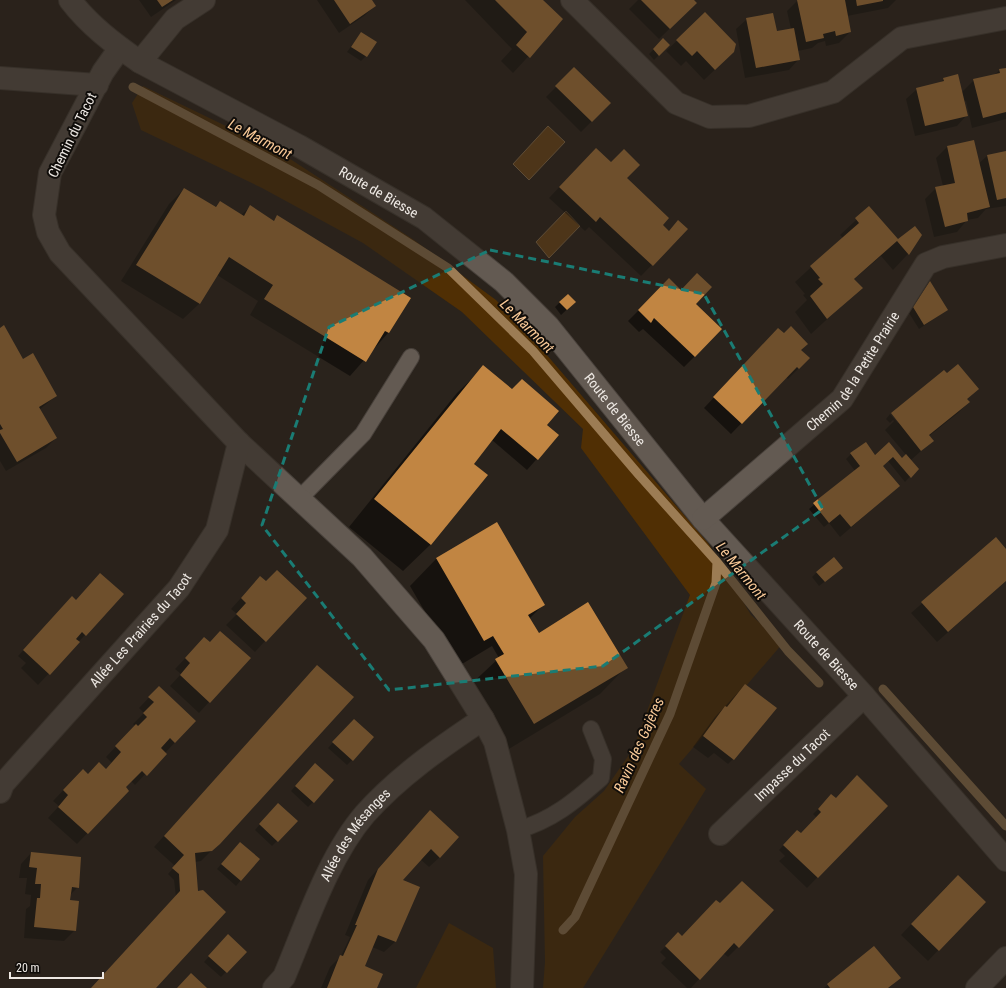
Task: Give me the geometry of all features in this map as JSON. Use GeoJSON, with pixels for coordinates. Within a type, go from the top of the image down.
{"type":"FeatureCollection","features":[{"type":"Feature","properties":{"kind":"street","name":"Route de Biesse"},"geometry":{"type":"LineString","coordinates":[[70,0],[79,12],[120,48],[140,62],[299,146],[424,218],[504,282],[548,326],[703,520],[864,696],[1006,860]]}},
{"type":"Feature","properties":{"kind":"street"},"geometry":{"type":"LineString","coordinates":[[140,62],[175,19],[204,0]]}},
{"type":"Feature","properties":{"kind":"street"},"geometry":{"type":"LineString","coordinates":[[572,0],[676,103],[710,117],[749,116],[833,92],[902,38],[1006,18]]}},
{"type":"Feature","properties":{"kind":"street","name":"Chemin du Tacot"},"geometry":{"type":"LineString","coordinates":[[120,48],[97,85],[50,173],[44,215],[48,232],[60,253],[238,443],[362,557],[434,640],[483,719],[495,742],[518,830],[526,874],[522,988]]}},
{"type":"Feature","properties":{"kind":"street"},"geometry":{"type":"LineString","coordinates":[[0,78],[97,85]]}},
{"type":"Feature","properties":{"kind":"street","name":"Chemin de la Petite Prairie"},"geometry":{"type":"LineString","coordinates":[[703,520],[842,399],[926,264],[943,257],[1006,245]]}},
{"type":"Feature","properties":{"kind":"street","name":"Allée Les Prairies du Tacot"},"geometry":{"type":"LineString","coordinates":[[0,792],[3,784],[179,588],[217,530],[238,443]]}},
{"type":"Feature","properties":{"kind":"street","name":"Impasse du Tacot"},"geometry":{"type":"LineString","coordinates":[[720,834],[864,696]]}},
{"type":"Feature","properties":{"kind":"street","name":"Allée des Mésanges"},"geometry":{"type":"LineString","coordinates":[[274,988],[284,977],[321,890],[342,849],[365,815],[408,772],[435,751],[483,719]]}},
{"type":"Feature","properties":{"kind":"street"},"geometry":{"type":"LineString","coordinates":[[977,988],[1006,958]]}},
{"type":"Feature","properties":{"kind":"lane"},"geometry":{"type":"LineString","coordinates":[[299,499],[363,434],[411,357]]}},
{"type":"Feature","properties":{"kind":"lane"},"geometry":{"type":"LineString","coordinates":[[518,830],[539,824],[569,805],[601,778],[603,759],[591,729]]}},
{"type":"Feature","properties":{"kind":"highlighted area"},"geometry":{"type":"Polygon","coordinates":[[[490,250],[704,294],[823,509],[603,666],[389,690],[262,525],[329,327],[490,250]]]}},
{"type":"Feature","properties":{"kind":"shaded area"},"geometry":{"type":"Polygon","coordinates":[[[143,86],[278,151],[414,240],[496,300],[540,347],[708,543],[751,615],[783,643],[679,764],[706,789],[583,988],[543,988],[545,962],[543,856],[575,817],[604,791],[633,749],[690,595],[581,448],[583,429],[462,312],[363,243],[262,188],[141,130],[132,103],[143,86]]]}},
{"type":"Feature","properties":{"kind":"shaded area"},"geometry":{"type":"Polygon","coordinates":[[[548,126],[565,142],[529,180],[513,164],[548,126]]]}},
{"type":"Feature","properties":{"kind":"shaded area"},"geometry":{"type":"Polygon","coordinates":[[[566,211],[580,226],[549,258],[536,242],[566,211]]]}},
{"type":"Feature","properties":{"kind":"shaded area"},"geometry":{"type":"Polygon","coordinates":[[[449,923],[493,948],[496,988],[416,988],[449,923]]]}},
{"type":"Feature","properties":{"kind":"building"},"geometry":{"type":"Polygon","coordinates":[[[157,0],[173,0],[162,7],[157,0]]]}},
{"type":"Feature","properties":{"kind":"building"},"geometry":{"type":"Polygon","coordinates":[[[334,0],[372,0],[376,6],[350,24],[334,0]]]}},
{"type":"Feature","properties":{"kind":"building"},"geometry":{"type":"Polygon","coordinates":[[[495,0],[543,0],[563,19],[530,58],[516,45],[527,32],[495,0]]]}},
{"type":"Feature","properties":{"kind":"building"},"geometry":{"type":"Polygon","coordinates":[[[641,0],[694,0],[697,3],[670,29],[641,0]]]}},
{"type":"Feature","properties":{"kind":"building"},"geometry":{"type":"Polygon","coordinates":[[[797,0],[845,0],[851,32],[836,36],[835,31],[823,34],[824,38],[806,42],[797,0]]]}},
{"type":"Feature","properties":{"kind":"building"},"geometry":{"type":"Polygon","coordinates":[[[856,0],[883,0],[883,1],[857,6],[856,0]]]}},
{"type":"Feature","properties":{"kind":"building"},"geometry":{"type":"Polygon","coordinates":[[[705,12],[736,44],[734,52],[715,70],[697,51],[692,56],[676,40],[705,12]]]}},
{"type":"Feature","properties":{"kind":"building"},"geometry":{"type":"Polygon","coordinates":[[[773,13],[777,31],[794,28],[800,60],[756,68],[746,18],[773,13]]]}},
{"type":"Feature","properties":{"kind":"building"},"geometry":{"type":"Polygon","coordinates":[[[361,32],[377,42],[367,57],[351,47],[361,32]]]}},
{"type":"Feature","properties":{"kind":"building"},"geometry":{"type":"Polygon","coordinates":[[[663,38],[670,45],[659,56],[653,49],[663,38]]]}},
{"type":"Feature","properties":{"kind":"building"},"geometry":{"type":"Polygon","coordinates":[[[574,67],[611,103],[592,122],[555,86],[574,67]]]}},
{"type":"Feature","properties":{"kind":"building"},"geometry":{"type":"Polygon","coordinates":[[[1006,68],[1006,112],[983,118],[973,79],[1000,73],[999,69],[1006,68]]]}},
{"type":"Feature","properties":{"kind":"building"},"geometry":{"type":"Polygon","coordinates":[[[958,74],[968,116],[925,126],[916,88],[944,81],[943,78],[958,74]]]}},
{"type":"Feature","properties":{"kind":"building"},"geometry":{"type":"Polygon","coordinates":[[[974,140],[990,207],[967,213],[968,221],[945,227],[935,187],[955,183],[947,146],[974,140]]]}},
{"type":"Feature","properties":{"kind":"building"},"geometry":{"type":"Polygon","coordinates":[[[596,148],[611,162],[624,149],[640,165],[627,178],[669,218],[663,225],[669,231],[678,220],[688,229],[653,266],[600,217],[596,222],[559,187],[596,148]]]}},
{"type":"Feature","properties":{"kind":"building"},"geometry":{"type":"Polygon","coordinates":[[[1006,151],[1006,198],[997,200],[987,155],[1006,151]]]}},
{"type":"Feature","properties":{"kind":"building"},"geometry":{"type":"Polygon","coordinates":[[[184,188],[216,207],[220,201],[244,216],[250,205],[274,221],[277,215],[411,298],[389,333],[385,331],[366,362],[264,299],[273,285],[229,257],[200,304],[136,265],[184,188]]]}},
{"type":"Feature","properties":{"kind":"building"},"geometry":{"type":"Polygon","coordinates":[[[869,206],[898,239],[915,226],[922,235],[909,255],[897,241],[854,279],[863,288],[827,319],[810,296],[823,284],[810,266],[859,223],[855,218],[869,206]]]}},
{"type":"Feature","properties":{"kind":"building"},"geometry":{"type":"Polygon","coordinates":[[[697,273],[712,287],[696,304],[722,329],[695,357],[654,318],[651,323],[638,310],[669,278],[681,290],[697,273]]]}},
{"type":"Feature","properties":{"kind":"building"},"geometry":{"type":"Polygon","coordinates":[[[930,281],[948,310],[924,325],[913,307],[930,281]]]}},
{"type":"Feature","properties":{"kind":"building"},"geometry":{"type":"Polygon","coordinates":[[[568,294],[576,302],[567,310],[559,302],[568,294]]]}},
{"type":"Feature","properties":{"kind":"building"},"geometry":{"type":"Polygon","coordinates":[[[4,325],[23,359],[33,353],[57,396],[39,407],[57,438],[17,462],[0,433],[0,430],[3,429],[0,424],[0,328],[4,325]]]}},
{"type":"Feature","properties":{"kind":"building"},"geometry":{"type":"Polygon","coordinates":[[[791,326],[808,344],[801,350],[810,358],[799,369],[797,367],[742,424],[713,397],[778,328],[784,333],[791,326]]]}},
{"type":"Feature","properties":{"kind":"building"},"geometry":{"type":"Polygon","coordinates":[[[958,364],[979,389],[967,399],[970,402],[929,435],[934,441],[921,451],[891,413],[944,370],[947,373],[958,364]]]}},
{"type":"Feature","properties":{"kind":"building"},"geometry":{"type":"Polygon","coordinates":[[[483,365],[512,389],[522,379],[559,411],[547,425],[559,435],[538,460],[501,429],[474,464],[488,475],[431,545],[374,499],[483,365]]]}},
{"type":"Feature","properties":{"kind":"building"},"geometry":{"type":"Polygon","coordinates":[[[866,442],[875,455],[889,442],[902,458],[906,454],[919,469],[911,478],[893,457],[883,466],[900,486],[851,527],[840,514],[829,523],[813,503],[860,466],[850,453],[866,442]]]}},
{"type":"Feature","properties":{"kind":"building"},"geometry":{"type":"Polygon","coordinates":[[[497,522],[545,605],[528,615],[539,633],[588,602],[628,668],[534,724],[495,659],[504,654],[493,636],[484,641],[436,558],[497,522]]]}},
{"type":"Feature","properties":{"kind":"building"},"geometry":{"type":"Polygon","coordinates":[[[996,537],[1006,549],[1006,581],[948,632],[921,602],[996,537]]]}},
{"type":"Feature","properties":{"kind":"building"},"geometry":{"type":"Polygon","coordinates":[[[834,557],[843,568],[825,582],[816,572],[834,557]]]}},
{"type":"Feature","properties":{"kind":"building"},"geometry":{"type":"Polygon","coordinates":[[[277,570],[307,598],[266,642],[236,614],[246,603],[241,598],[260,576],[266,581],[277,570]]]}},
{"type":"Feature","properties":{"kind":"building"},"geometry":{"type":"Polygon","coordinates":[[[100,573],[124,594],[86,636],[82,632],[76,639],[80,642],[50,675],[23,650],[72,596],[76,600],[100,573]]]}},
{"type":"Feature","properties":{"kind":"building"},"geometry":{"type":"Polygon","coordinates":[[[220,631],[251,658],[210,703],[180,675],[190,663],[185,658],[204,637],[210,642],[220,631]]]}},
{"type":"Feature","properties":{"kind":"building"},"geometry":{"type":"Polygon","coordinates":[[[317,665],[354,697],[220,844],[212,851],[195,853],[198,891],[203,890],[226,912],[156,988],[91,988],[180,891],[179,874],[172,868],[184,855],[164,836],[317,665]]]}},
{"type":"Feature","properties":{"kind":"building"},"geometry":{"type":"Polygon","coordinates":[[[745,684],[777,708],[734,760],[703,736],[725,706],[727,707],[745,684]]]}},
{"type":"Feature","properties":{"kind":"building"},"geometry":{"type":"Polygon","coordinates":[[[159,686],[196,721],[175,743],[170,738],[161,748],[167,754],[147,776],[142,771],[126,787],[129,791],[88,834],[58,807],[68,795],[63,790],[83,769],[88,774],[99,762],[106,769],[121,752],[115,746],[136,724],[138,726],[147,717],[143,713],[154,702],[148,697],[159,686]]]}},
{"type":"Feature","properties":{"kind":"building"},"geometry":{"type":"Polygon","coordinates":[[[354,719],[374,737],[353,761],[332,742],[354,719]]]}},
{"type":"Feature","properties":{"kind":"building"},"geometry":{"type":"Polygon","coordinates":[[[315,763],[334,780],[314,803],[295,786],[315,763]]]}},
{"type":"Feature","properties":{"kind":"building"},"geometry":{"type":"Polygon","coordinates":[[[857,775],[888,806],[818,878],[783,845],[797,830],[801,833],[821,812],[818,809],[831,794],[836,798],[857,775]]]}},
{"type":"Feature","properties":{"kind":"building"},"geometry":{"type":"Polygon","coordinates":[[[278,803],[298,821],[278,842],[259,824],[278,803]]]}},
{"type":"Feature","properties":{"kind":"building"},"geometry":{"type":"Polygon","coordinates":[[[430,810],[459,837],[440,858],[431,849],[403,880],[420,887],[396,942],[378,935],[365,966],[383,974],[377,988],[327,988],[340,955],[343,956],[357,925],[355,925],[378,869],[430,810]]]}},
{"type":"Feature","properties":{"kind":"building"},"geometry":{"type":"Polygon","coordinates":[[[240,842],[260,859],[241,881],[221,864],[240,842]]]}},
{"type":"Feature","properties":{"kind":"building"},"geometry":{"type":"Polygon","coordinates":[[[31,852],[81,857],[79,888],[72,887],[70,900],[79,901],[76,931],[34,927],[37,898],[40,898],[41,884],[35,884],[37,868],[29,867],[31,852]]]}},
{"type":"Feature","properties":{"kind":"building"},"geometry":{"type":"Polygon","coordinates":[[[958,875],[986,902],[939,951],[911,924],[958,875]]]}},
{"type":"Feature","properties":{"kind":"building"},"geometry":{"type":"Polygon","coordinates":[[[742,881],[774,910],[739,948],[734,943],[700,980],[665,946],[678,932],[682,936],[716,900],[720,903],[742,881]]]}},
{"type":"Feature","properties":{"kind":"building"},"geometry":{"type":"Polygon","coordinates":[[[228,934],[247,952],[227,973],[208,956],[228,934]]]}},
{"type":"Feature","properties":{"kind":"building"},"geometry":{"type":"Polygon","coordinates":[[[874,946],[901,978],[888,988],[830,988],[827,984],[874,946]]]}},
{"type":"Feature","properties":{"kind":"building"},"geometry":{"type":"Polygon","coordinates":[[[191,973],[207,988],[177,988],[191,973]]]}},
{"type":"Feature","properties":{"kind":"waterway","name":"Le Marmont"},"geometry":{"type":"LineString","coordinates":[[133,87],[318,185],[448,268],[533,351],[639,475],[717,562],[788,651],[819,683]]}},
{"type":"Feature","properties":{"kind":"waterway","name":"Ravin des Gajères"},"geometry":{"type":"LineString","coordinates":[[563,930],[575,917],[670,714],[716,583],[717,562]]}},
{"type":"Feature","properties":{"kind":"waterway","name":"Le Marmont"},"geometry":{"type":"LineString","coordinates":[[883,689],[1006,826]]}}]}
